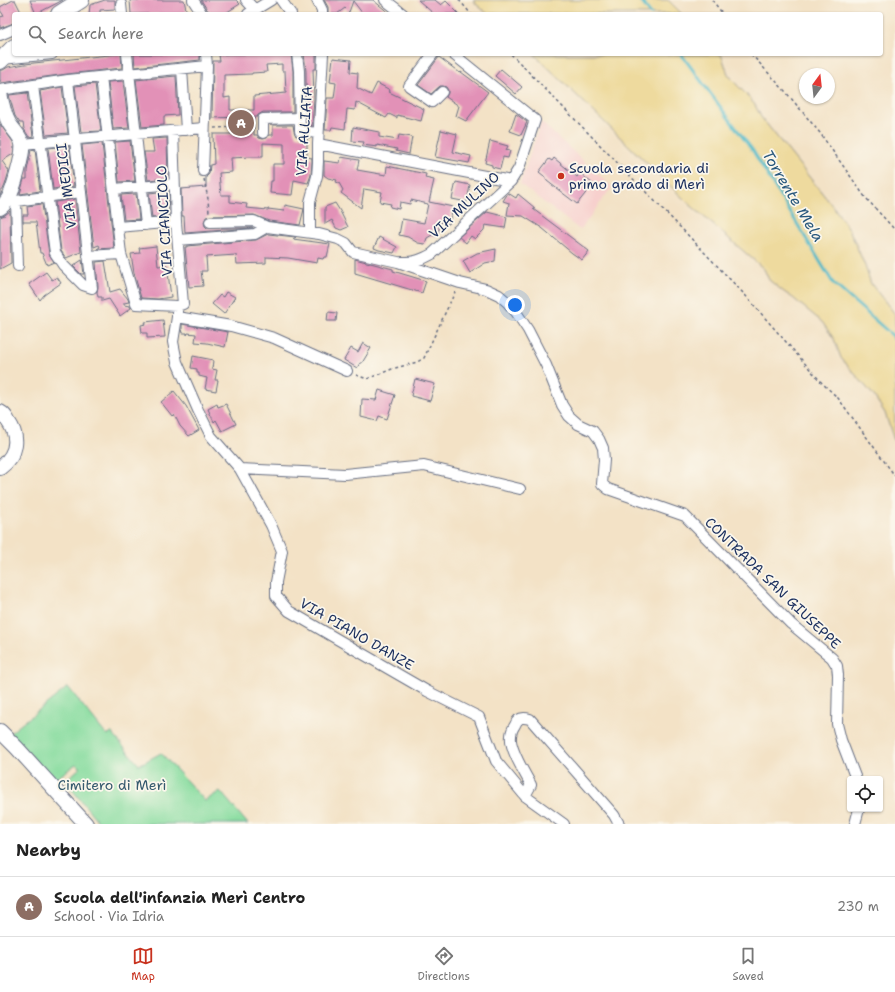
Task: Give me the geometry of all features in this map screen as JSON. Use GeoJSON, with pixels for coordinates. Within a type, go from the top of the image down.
{"type":"FeatureCollection","features":[{"type":"Feature","properties":{"kind":"main road"},"geometry":{"type":"LineString","coordinates":[[62,12],[81,0]]}},
{"type":"Feature","properties":{"kind":"main road"},"geometry":{"type":"LineString","coordinates":[[1,60],[12,49]]}},
{"type":"Feature","properties":{"kind":"street"},"geometry":{"type":"LineString","coordinates":[[193,0],[201,12]]}},
{"type":"Feature","properties":{"kind":"street"},"geometry":{"type":"LineString","coordinates":[[246,0],[252,12],[271,0]]}},
{"type":"Feature","properties":{"kind":"street"},"geometry":{"type":"LineString","coordinates":[[281,0],[290,12]]}},
{"type":"Feature","properties":{"kind":"street"},"geometry":{"type":"LineString","coordinates":[[317,0],[322,12]]}},
{"type":"Feature","properties":{"kind":"street"},"geometry":{"type":"LineString","coordinates":[[385,0],[400,12]]}},
{"type":"Feature","properties":{"kind":"street"},"geometry":{"type":"LineString","coordinates":[[121,4],[122,12]]}},
{"type":"Feature","properties":{"kind":"street"},"geometry":{"type":"LineString","coordinates":[[0,35],[12,30]]}},
{"type":"Feature","properties":{"kind":"street"},"geometry":{"type":"LineString","coordinates":[[1,60],[35,56]]}},
{"type":"Feature","properties":{"kind":"street"},"geometry":{"type":"LineString","coordinates":[[127,56],[146,225]]}},
{"type":"Feature","properties":{"kind":"street"},"geometry":{"type":"LineString","coordinates":[[203,171],[206,56]]}},
{"type":"Feature","properties":{"kind":"street"},"geometry":{"type":"LineString","coordinates":[[297,56],[299,71],[300,131],[318,133]]}},
{"type":"Feature","properties":{"kind":"street","name":"VIA ALLIATA"},"geometry":{"type":"LineString","coordinates":[[310,233],[310,202],[317,176],[318,133],[324,56]]}},
{"type":"Feature","properties":{"kind":"street"},"geometry":{"type":"LineString","coordinates":[[431,56],[408,86],[432,102],[442,92]]}},
{"type":"Feature","properties":{"kind":"street","name":"VIA MULINO"},"geometry":{"type":"LineString","coordinates":[[398,262],[412,262],[423,259],[432,254],[511,181],[519,168],[535,120],[455,56]]}},
{"type":"Feature","properties":{"kind":"street"},"geometry":{"type":"LineString","coordinates":[[0,90],[68,80],[207,66]]}},
{"type":"Feature","properties":{"kind":"street"},"geometry":{"type":"LineString","coordinates":[[182,69],[186,130]]}},
{"type":"Feature","properties":{"kind":"street"},"geometry":{"type":"LineString","coordinates":[[101,77],[121,254],[136,304],[177,306]]}},
{"type":"Feature","properties":{"kind":"street","name":"VIA MEDICI"},"geometry":{"type":"LineString","coordinates":[[47,197],[55,253],[63,266],[83,285],[92,288],[68,80]]}},
{"type":"Feature","properties":{"kind":"street"},"geometry":{"type":"LineString","coordinates":[[33,86],[47,197]]}},
{"type":"Feature","properties":{"kind":"street"},"geometry":{"type":"LineString","coordinates":[[0,93],[3,110],[9,124],[18,135],[22,144],[21,161],[8,203],[18,266]]}},
{"type":"Feature","properties":{"kind":"street"},"geometry":{"type":"LineString","coordinates":[[263,133],[263,119],[300,118]]}},
{"type":"Feature","properties":{"kind":"street"},"geometry":{"type":"LineString","coordinates":[[22,144],[204,128]]}},
{"type":"Feature","properties":{"kind":"street","name":"VIA CIANCIOLO"},"geometry":{"type":"LineString","coordinates":[[174,131],[174,184],[183,304],[177,306]]}},
{"type":"Feature","properties":{"kind":"street"},"geometry":{"type":"LineString","coordinates":[[318,144],[511,181]]}},
{"type":"Feature","properties":{"kind":"street"},"geometry":{"type":"LineString","coordinates":[[114,189],[174,184]]}},
{"type":"Feature","properties":{"kind":"street"},"geometry":{"type":"LineString","coordinates":[[8,203],[81,192]]}},
{"type":"Feature","properties":{"kind":"street"},"geometry":{"type":"LineString","coordinates":[[210,222],[254,221],[267,227],[310,233],[338,239],[346,243],[353,252],[398,262]]}},
{"type":"Feature","properties":{"kind":"street"},"geometry":{"type":"LineString","coordinates":[[118,228],[176,222]]}},
{"type":"Feature","properties":{"kind":"street"},"geometry":{"type":"LineString","coordinates":[[178,240],[255,234],[267,227]]}},
{"type":"Feature","properties":{"kind":"street"},"geometry":{"type":"LineString","coordinates":[[88,256],[121,254]]}},
{"type":"Feature","properties":{"kind":"street","name":"CONTRADA SAN GIUSEPPE"},"geometry":{"type":"LineString","coordinates":[[398,262],[460,283],[486,290],[499,295],[507,302],[528,330],[546,365],[562,405],[569,416],[578,424],[593,431],[600,439],[603,448],[604,460],[602,484],[608,489],[685,516],[791,624],[832,658],[837,666],[838,675],[838,724],[841,740],[855,776]]}},
{"type":"Feature","properties":{"kind":"street","name":"VIA PIANO DANZE"},"geometry":{"type":"LineString","coordinates":[[177,306],[174,342],[177,362],[211,436],[240,469],[271,525],[282,551],[276,582],[276,596],[288,611],[427,690],[479,717],[496,761],[525,796],[564,824]]}},
{"type":"Feature","properties":{"kind":"street"},"geometry":{"type":"LineString","coordinates":[[177,317],[230,326],[274,338],[347,370]]}},
{"type":"Feature","properties":{"kind":"street"},"geometry":{"type":"LineString","coordinates":[[0,412],[4,414],[12,427],[16,436],[16,444],[12,454],[0,468]]}},
{"type":"Feature","properties":{"kind":"street"},"geometry":{"type":"LineString","coordinates":[[240,469],[344,474],[424,466],[520,489]]}},
{"type":"Feature","properties":{"kind":"street"},"geometry":{"type":"LineString","coordinates":[[525,796],[531,784],[512,748],[510,737],[516,721],[525,717],[530,719],[614,815],[619,824]]}},
{"type":"Feature","properties":{"kind":"street"},"geometry":{"type":"LineString","coordinates":[[0,731],[86,824]]}},
{"type":"Feature","properties":{"kind":"street"},"geometry":{"type":"LineString","coordinates":[[855,824],[858,812]]}},
{"type":"Feature","properties":{"kind":"path"},"geometry":{"type":"LineString","coordinates":[[459,0],[469,12]]}},
{"type":"Feature","properties":{"kind":"path"},"geometry":{"type":"LineString","coordinates":[[712,0],[721,12]]}},
{"type":"Feature","properties":{"kind":"path"},"geometry":{"type":"LineString","coordinates":[[513,56],[745,295],[822,383],[838,398],[895,476]]}},
{"type":"Feature","properties":{"kind":"path"},"geometry":{"type":"LineString","coordinates":[[753,56],[785,91],[820,133],[865,197],[895,230]]}},
{"type":"Feature","properties":{"kind":"path"},"geometry":{"type":"LineString","coordinates":[[204,128],[238,127],[238,133],[242,133]]}},
{"type":"Feature","properties":{"kind":"path"},"geometry":{"type":"LineString","coordinates":[[203,171],[210,222]]}},
{"type":"Feature","properties":{"kind":"path"},"geometry":{"type":"LineString","coordinates":[[347,370],[359,377],[367,379],[392,369],[417,362],[424,358],[460,283]]}},
{"type":"Feature","properties":{"kind":"shaded area","name":"Scuola secondaria di primo grado di Merì"},"geometry":{"type":"Polygon","coordinates":[[[541,122],[612,187],[580,230],[520,184],[541,122]]]}},
{"type":"Feature","properties":{"kind":"green space","name":"Cimitero di Merì"},"geometry":{"type":"Polygon","coordinates":[[[68,687],[107,736],[111,732],[139,765],[161,753],[205,801],[220,791],[248,824],[100,824],[65,781],[80,768],[76,764],[53,781],[10,733],[68,687]]]}},
{"type":"Feature","properties":{"kind":"sand"},"geometry":{"type":"Polygon","coordinates":[[[473,0],[668,0],[680,12],[486,12],[473,0]]]}},
{"type":"Feature","properties":{"kind":"sand"},"geometry":{"type":"Polygon","coordinates":[[[536,56],[722,56],[728,74],[755,105],[761,117],[835,209],[850,231],[871,284],[895,314],[895,443],[885,413],[874,396],[841,358],[834,339],[822,322],[769,280],[764,269],[687,202],[536,56]]]}},
{"type":"Feature","properties":{"kind":"building"},"geometry":{"type":"Polygon","coordinates":[[[15,0],[21,12],[12,12],[12,24],[0,28],[0,17],[4,16],[0,10],[0,7],[15,0]]]}},
{"type":"Feature","properties":{"kind":"building"},"geometry":{"type":"Polygon","coordinates":[[[30,0],[63,0],[40,12],[35,12],[30,0]]]}},
{"type":"Feature","properties":{"kind":"building"},"geometry":{"type":"Polygon","coordinates":[[[105,0],[115,0],[115,9],[100,10],[100,12],[89,12],[90,5],[105,0]]]}},
{"type":"Feature","properties":{"kind":"building"},"geometry":{"type":"Polygon","coordinates":[[[130,0],[184,0],[187,12],[131,12],[130,0]]]}},
{"type":"Feature","properties":{"kind":"building"},"geometry":{"type":"Polygon","coordinates":[[[201,0],[236,0],[240,4],[227,12],[208,11],[201,0]]]}},
{"type":"Feature","properties":{"kind":"building"},"geometry":{"type":"Polygon","coordinates":[[[324,0],[373,0],[388,12],[361,12],[353,1],[349,12],[345,8],[340,12],[328,12],[328,7],[324,0]]]}},
{"type":"Feature","properties":{"kind":"building"},"geometry":{"type":"Polygon","coordinates":[[[418,0],[435,0],[441,5],[446,1],[457,12],[432,12],[418,0]]]}},
{"type":"Feature","properties":{"kind":"building"},"geometry":{"type":"Polygon","coordinates":[[[99,56],[121,56],[122,68],[1,83],[0,70],[25,64],[99,56]]]}},
{"type":"Feature","properties":{"kind":"building"},"geometry":{"type":"Polygon","coordinates":[[[134,56],[200,56],[200,60],[135,67],[134,56]]]}},
{"type":"Feature","properties":{"kind":"building"},"geometry":{"type":"Polygon","coordinates":[[[219,56],[291,56],[293,71],[293,112],[263,112],[257,117],[254,117],[254,135],[257,135],[259,138],[263,139],[267,138],[269,135],[273,135],[273,125],[293,125],[296,136],[307,138],[307,157],[312,158],[311,175],[308,183],[294,180],[292,195],[270,193],[271,181],[273,181],[273,164],[284,164],[284,144],[263,143],[263,157],[231,158],[232,172],[219,173],[221,195],[230,195],[230,202],[247,204],[246,208],[284,211],[285,205],[304,209],[300,225],[269,221],[254,215],[210,216],[206,217],[204,222],[207,228],[253,228],[185,233],[184,216],[182,216],[181,189],[206,187],[206,177],[209,174],[210,165],[214,164],[213,134],[242,134],[242,117],[212,118],[213,61],[220,61],[219,56]],[[282,64],[266,65],[267,72],[224,75],[224,98],[230,97],[230,110],[254,110],[254,96],[286,93],[285,71],[282,71],[282,64]]]}},
{"type":"Feature","properties":{"kind":"building"},"geometry":{"type":"Polygon","coordinates":[[[304,56],[316,56],[316,69],[313,69],[314,99],[312,126],[306,125],[306,71],[304,56]]]}},
{"type":"Feature","properties":{"kind":"building"},"geometry":{"type":"Polygon","coordinates":[[[439,57],[488,92],[466,121],[456,116],[459,106],[446,97],[448,90],[446,87],[440,86],[431,94],[418,85],[439,57]]]}},
{"type":"Feature","properties":{"kind":"building"},"geometry":{"type":"Polygon","coordinates":[[[333,58],[351,60],[350,72],[358,73],[357,88],[371,95],[377,83],[390,90],[389,92],[424,109],[421,121],[397,115],[397,118],[389,114],[386,118],[356,102],[355,110],[347,109],[345,129],[332,127],[331,130],[325,130],[327,98],[334,98],[336,83],[330,82],[333,58]]]}},
{"type":"Feature","properties":{"kind":"building"},"geometry":{"type":"Polygon","coordinates":[[[501,69],[522,87],[516,94],[495,76],[501,69]]]}},
{"type":"Feature","properties":{"kind":"building"},"geometry":{"type":"Polygon","coordinates":[[[176,76],[178,115],[164,116],[164,125],[142,127],[136,80],[176,76]]]}},
{"type":"Feature","properties":{"kind":"building"},"geometry":{"type":"Polygon","coordinates":[[[123,81],[129,128],[113,129],[108,82],[123,81]]]}},
{"type":"Feature","properties":{"kind":"building"},"geometry":{"type":"Polygon","coordinates":[[[95,84],[101,131],[81,132],[75,86],[95,84]]]}},
{"type":"Feature","properties":{"kind":"building"},"geometry":{"type":"Polygon","coordinates":[[[62,87],[68,133],[46,135],[40,91],[62,87]]]}},
{"type":"Feature","properties":{"kind":"building"},"geometry":{"type":"Polygon","coordinates":[[[27,93],[33,136],[29,137],[24,129],[23,123],[20,123],[15,116],[9,95],[27,93]]]}},
{"type":"Feature","properties":{"kind":"building"},"geometry":{"type":"Polygon","coordinates":[[[516,114],[527,122],[521,135],[510,131],[516,114]]]}},
{"type":"Feature","properties":{"kind":"building"},"geometry":{"type":"Polygon","coordinates":[[[0,124],[13,142],[14,148],[13,154],[2,161],[9,171],[0,196],[0,124]]]}},
{"type":"Feature","properties":{"kind":"building"},"geometry":{"type":"Polygon","coordinates":[[[353,127],[379,132],[379,137],[398,140],[399,135],[412,137],[409,154],[396,151],[397,149],[377,145],[377,147],[363,145],[364,142],[352,141],[353,127]]]}},
{"type":"Feature","properties":{"kind":"building"},"geometry":{"type":"Polygon","coordinates":[[[441,130],[457,134],[453,152],[471,156],[469,163],[435,157],[441,130]]]}},
{"type":"Feature","properties":{"kind":"building"},"geometry":{"type":"Polygon","coordinates":[[[167,138],[168,178],[148,180],[144,152],[154,152],[152,139],[167,138]]]}},
{"type":"Feature","properties":{"kind":"building"},"geometry":{"type":"Polygon","coordinates":[[[130,141],[135,181],[119,182],[115,142],[130,141]]]}},
{"type":"Feature","properties":{"kind":"building"},"geometry":{"type":"Polygon","coordinates":[[[490,141],[508,146],[506,150],[510,151],[508,158],[503,157],[500,169],[485,163],[490,141]]]}},
{"type":"Feature","properties":{"kind":"building"},"geometry":{"type":"Polygon","coordinates":[[[102,143],[114,248],[97,249],[100,247],[99,245],[94,247],[82,145],[102,143]]]}},
{"type":"Feature","properties":{"kind":"building"},"geometry":{"type":"Polygon","coordinates":[[[69,146],[74,186],[53,189],[48,148],[69,146]]]}},
{"type":"Feature","properties":{"kind":"building"},"geometry":{"type":"Polygon","coordinates":[[[35,149],[40,191],[20,194],[24,179],[27,179],[31,150],[35,149]]]}},
{"type":"Feature","properties":{"kind":"building"},"geometry":{"type":"Polygon","coordinates":[[[341,157],[359,160],[357,170],[386,175],[387,166],[426,174],[425,178],[434,180],[429,202],[453,207],[449,224],[440,222],[438,236],[432,235],[427,238],[425,244],[418,243],[408,237],[399,235],[402,219],[424,223],[428,204],[411,200],[410,204],[400,202],[399,209],[390,207],[391,204],[380,202],[382,192],[364,189],[361,208],[341,193],[343,190],[339,183],[336,182],[337,180],[328,178],[324,175],[324,161],[340,163],[341,157]]]}},
{"type":"Feature","properties":{"kind":"building"},"geometry":{"type":"Polygon","coordinates":[[[554,158],[577,177],[580,173],[593,184],[577,204],[547,181],[539,172],[549,159],[552,161],[554,158]]]}},
{"type":"Feature","properties":{"kind":"building"},"geometry":{"type":"Polygon","coordinates":[[[456,182],[470,185],[467,202],[452,199],[456,182]]]}},
{"type":"Feature","properties":{"kind":"building"},"geometry":{"type":"Polygon","coordinates":[[[168,191],[169,216],[152,218],[149,193],[168,191]]]}},
{"type":"Feature","properties":{"kind":"building"},"geometry":{"type":"Polygon","coordinates":[[[508,193],[516,198],[518,194],[535,208],[533,209],[589,251],[582,260],[542,228],[523,216],[507,215],[509,203],[503,201],[508,193]]]}},
{"type":"Feature","properties":{"kind":"building"},"geometry":{"type":"Polygon","coordinates":[[[136,194],[139,219],[124,220],[121,195],[136,194]]]}},
{"type":"Feature","properties":{"kind":"building"},"geometry":{"type":"Polygon","coordinates":[[[75,199],[81,252],[66,258],[61,251],[55,202],[75,199]]]}},
{"type":"Feature","properties":{"kind":"building"},"geometry":{"type":"Polygon","coordinates":[[[335,203],[348,227],[341,230],[336,228],[332,220],[325,224],[325,207],[335,203]]]}},
{"type":"Feature","properties":{"kind":"building"},"geometry":{"type":"Polygon","coordinates":[[[42,204],[49,254],[54,262],[47,265],[42,253],[40,253],[36,222],[23,222],[23,215],[28,215],[27,206],[42,204]]]}},
{"type":"Feature","properties":{"kind":"building"},"geometry":{"type":"Polygon","coordinates":[[[10,211],[11,263],[0,269],[0,217],[10,211]]]}},
{"type":"Feature","properties":{"kind":"building"},"geometry":{"type":"Polygon","coordinates":[[[487,212],[507,217],[505,228],[485,225],[484,230],[475,239],[471,236],[466,243],[459,237],[487,212]]]}},
{"type":"Feature","properties":{"kind":"building"},"geometry":{"type":"Polygon","coordinates":[[[268,234],[296,237],[293,239],[330,244],[327,257],[324,257],[323,259],[318,258],[317,263],[288,258],[266,257],[266,263],[237,264],[236,255],[206,257],[207,271],[201,271],[203,286],[189,287],[185,247],[256,240],[268,234]]]}},
{"type":"Feature","properties":{"kind":"building"},"geometry":{"type":"Polygon","coordinates":[[[379,237],[397,247],[394,253],[374,248],[379,237]]]}},
{"type":"Feature","properties":{"kind":"building"},"geometry":{"type":"Polygon","coordinates":[[[156,246],[158,266],[167,265],[171,297],[158,299],[141,298],[134,273],[131,254],[140,253],[139,248],[156,246]]]}},
{"type":"Feature","properties":{"kind":"building"},"geometry":{"type":"Polygon","coordinates":[[[496,249],[495,261],[485,263],[470,273],[463,261],[477,253],[496,249]]]}},
{"type":"Feature","properties":{"kind":"building"},"geometry":{"type":"Polygon","coordinates":[[[355,259],[393,269],[393,271],[426,281],[422,293],[355,273],[355,259]]]}},
{"type":"Feature","properties":{"kind":"building"},"geometry":{"type":"Polygon","coordinates":[[[82,260],[84,274],[81,274],[73,266],[82,260]]]}},
{"type":"Feature","properties":{"kind":"building"},"geometry":{"type":"Polygon","coordinates":[[[105,261],[110,292],[120,289],[129,302],[124,303],[124,305],[130,306],[131,308],[120,316],[109,299],[102,301],[102,297],[98,297],[96,262],[105,261]]]}},
{"type":"Feature","properties":{"kind":"building"},"geometry":{"type":"Polygon","coordinates":[[[46,272],[52,280],[57,277],[61,283],[44,295],[40,300],[29,284],[46,272]]]}},
{"type":"Feature","properties":{"kind":"building"},"geometry":{"type":"Polygon","coordinates":[[[226,292],[235,297],[224,314],[212,304],[220,295],[223,297],[226,292]]]}},
{"type":"Feature","properties":{"kind":"building"},"geometry":{"type":"Polygon","coordinates":[[[328,312],[337,313],[336,321],[327,321],[328,312]]]}},
{"type":"Feature","properties":{"kind":"building"},"geometry":{"type":"Polygon","coordinates":[[[163,320],[165,337],[147,338],[147,333],[142,333],[141,325],[146,324],[145,322],[163,320]]]}},
{"type":"Feature","properties":{"kind":"building"},"geometry":{"type":"Polygon","coordinates":[[[182,324],[228,332],[225,347],[195,342],[196,334],[188,333],[187,335],[187,333],[183,333],[182,324]]]}},
{"type":"Feature","properties":{"kind":"building"},"geometry":{"type":"Polygon","coordinates":[[[363,343],[371,348],[362,363],[360,363],[357,368],[344,360],[351,348],[358,352],[363,343]]]}},
{"type":"Feature","properties":{"kind":"building"},"geometry":{"type":"Polygon","coordinates":[[[193,356],[213,360],[212,369],[217,370],[215,380],[218,380],[216,391],[205,389],[207,378],[199,376],[197,369],[191,368],[193,356]]]}},
{"type":"Feature","properties":{"kind":"building"},"geometry":{"type":"Polygon","coordinates":[[[415,379],[435,384],[430,401],[411,396],[415,379]]]}},
{"type":"Feature","properties":{"kind":"building"},"geometry":{"type":"Polygon","coordinates":[[[379,390],[395,395],[387,419],[379,416],[377,421],[361,417],[362,399],[376,400],[379,390]]]}},
{"type":"Feature","properties":{"kind":"building"},"geometry":{"type":"Polygon","coordinates":[[[174,391],[186,406],[199,430],[189,436],[180,426],[174,414],[172,416],[161,402],[174,391]]]}},
{"type":"Feature","properties":{"kind":"building"},"geometry":{"type":"Polygon","coordinates":[[[217,404],[218,407],[226,404],[236,424],[222,431],[216,420],[214,422],[208,409],[217,404]]]}},
{"type":"Feature","properties":{"kind":"waterway","name":"Torrente Mela"},"geometry":{"type":"LineString","coordinates":[[640,0],[649,12]]}},
{"type":"Feature","properties":{"kind":"waterway","name":"Torrente Mela"},"geometry":{"type":"LineString","coordinates":[[682,56],[753,151],[833,283],[893,336],[895,341]]}},
{"type":"Feature","properties":{"kind":"place","name":"Scuola dell'infanzia Merì Centro"},"geometry":{"type":"Point","coordinates":[241,123]}},
{"type":"Feature","properties":{"kind":"place","name":"Scuola secondaria di primo grado di Merì"},"geometry":{"type":"Point","coordinates":[561,176]}}]}
